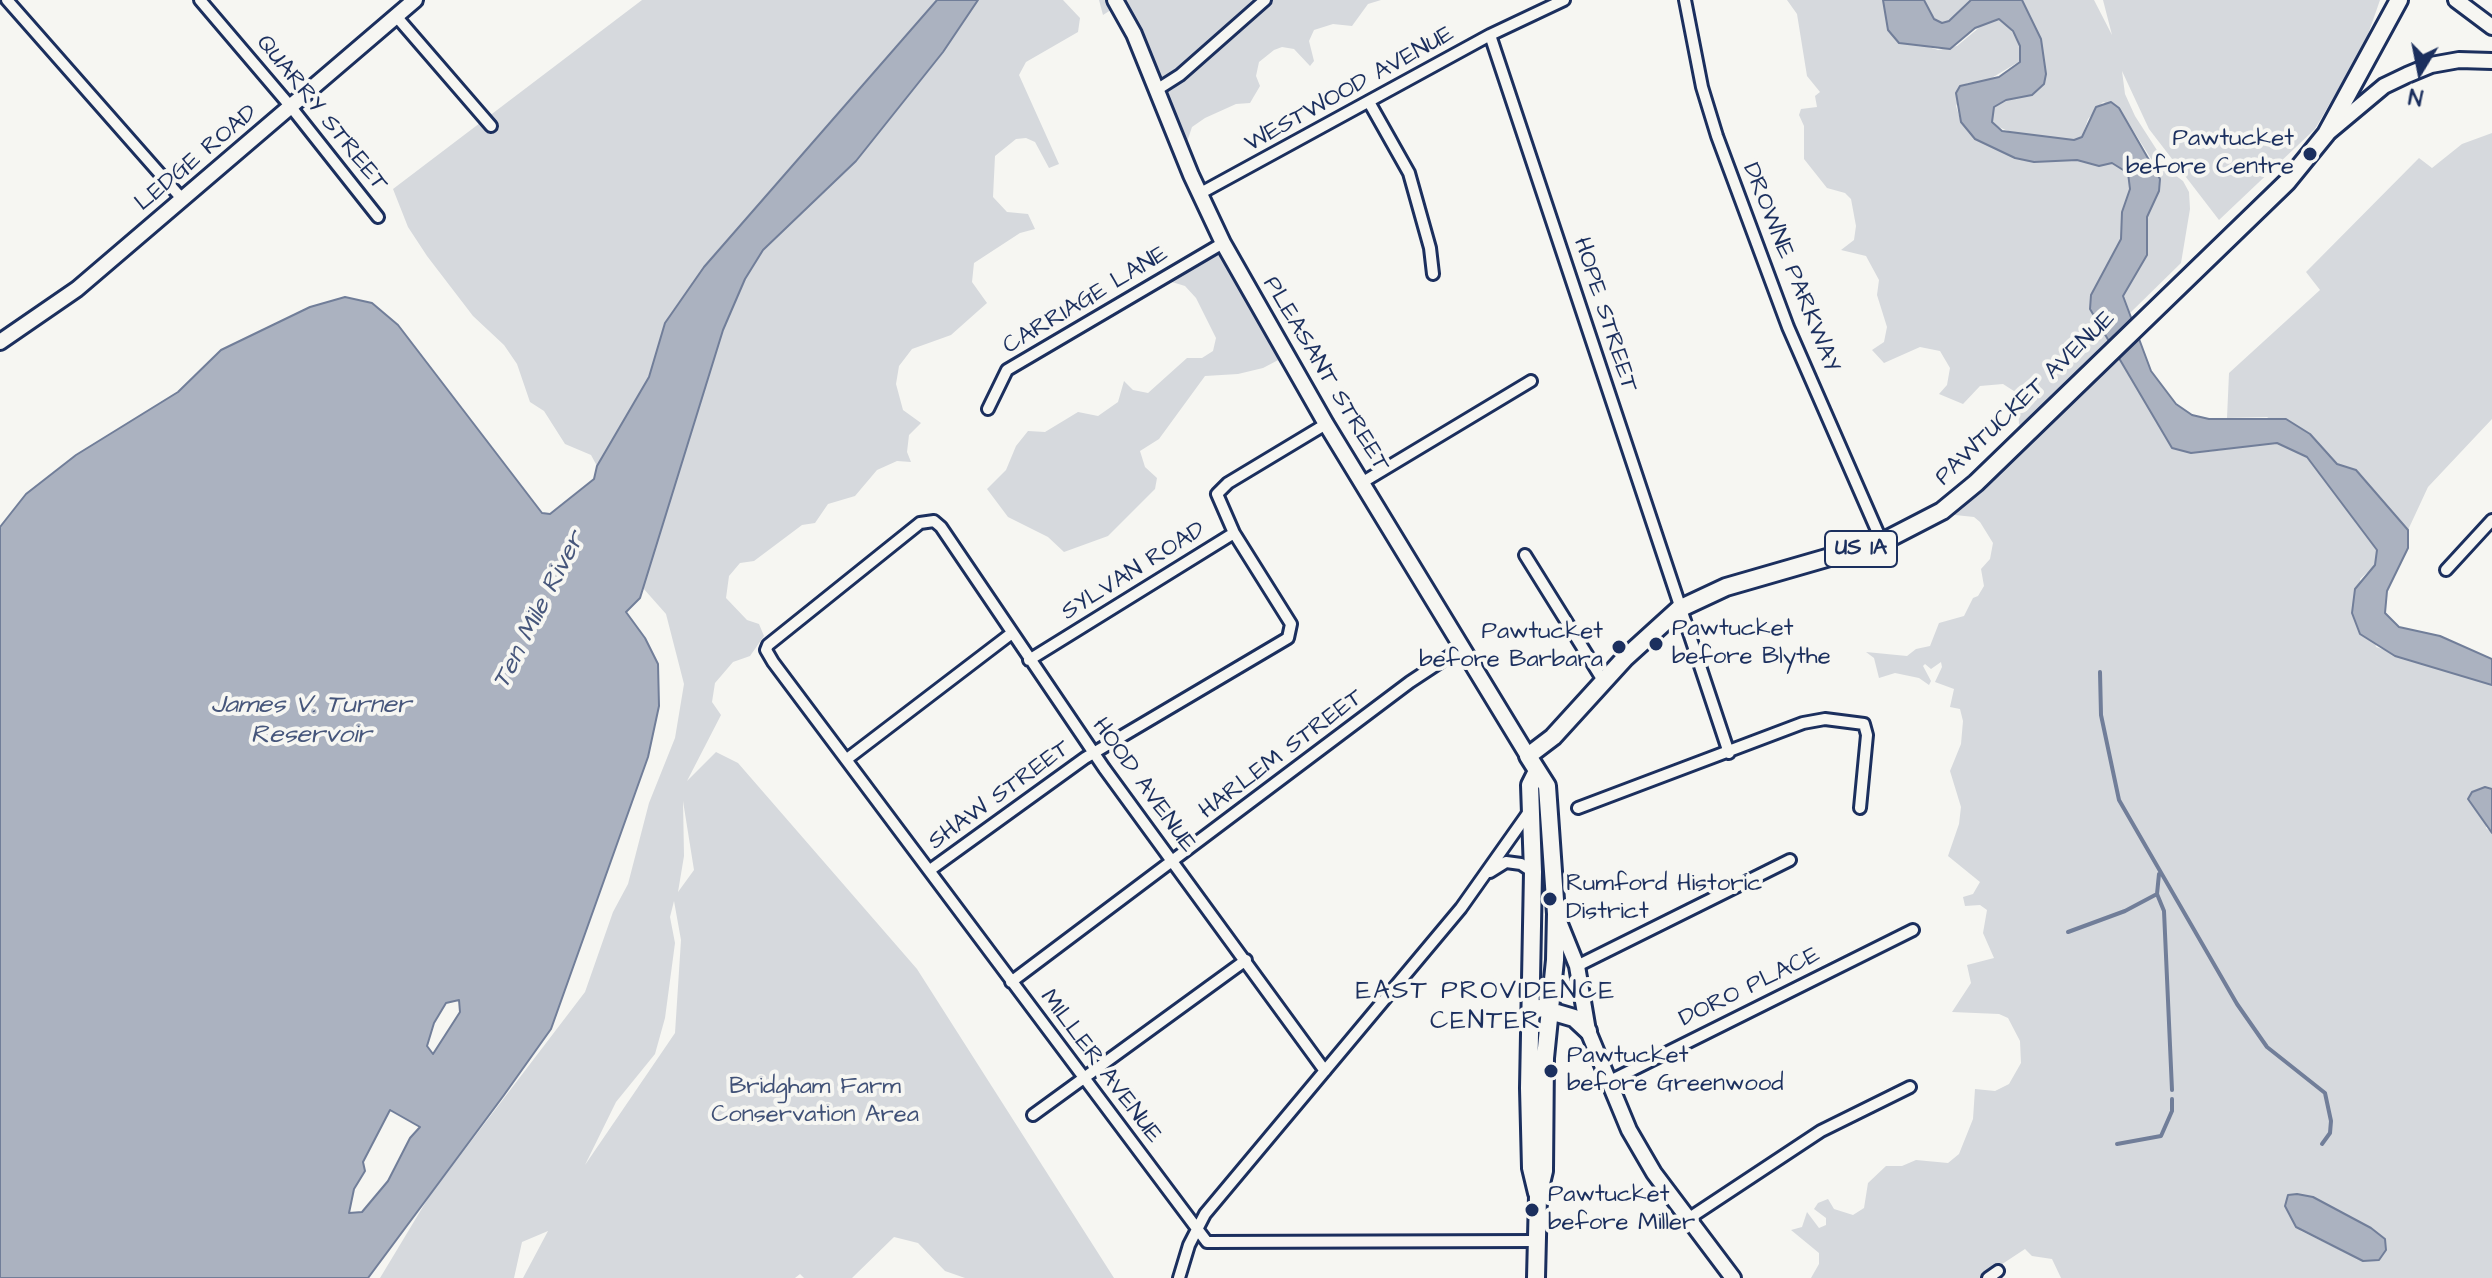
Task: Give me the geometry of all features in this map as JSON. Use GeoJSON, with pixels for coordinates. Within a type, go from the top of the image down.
{"type":"FeatureCollection","features":[{"type":"Feature","properties":{"kind":"main road","name":"LEDGE ROAD"},"geometry":{"type":"LineString","coordinates":[[0,342],[77,289],[415,0]]}},
{"type":"Feature","properties":{"kind":"main road","name":"PLEASANT STREET"},"geometry":{"type":"LineString","coordinates":[[1115,0],[1158,89],[1199,194],[1223,243],[1326,424],[1528,756]]}},
{"type":"Feature","properties":{"kind":"main road","name":"PAWTUCKET AVENUE"},"geometry":{"type":"LineString","coordinates":[[1528,756],[1553,737],[1679,609],[1726,587],[1882,542],[1917,525],[1960,497],[2287,182],[2326,134],[2399,0]]}},
{"type":"Feature","properties":{"kind":"main road"},"geometry":{"type":"LineString","coordinates":[[2456,0],[2492,27]]}},
{"type":"Feature","properties":{"kind":"main road"},"geometry":{"type":"LineString","coordinates":[[2326,134],[2384,86],[2407,75],[2431,65],[2459,60],[2492,61]]}},
{"type":"Feature","properties":{"kind":"main road"},"geometry":{"type":"LineString","coordinates":[[1528,756],[1547,786],[1556,914],[1549,1009],[1544,1171],[1538,1196],[1536,1278]]}},
{"type":"Feature","properties":{"kind":"main road"},"geometry":{"type":"LineString","coordinates":[[1536,773],[1530,785],[1533,872],[1531,1168],[1538,1196]]}},
{"type":"Feature","properties":{"kind":"main road"},"geometry":{"type":"LineString","coordinates":[[1556,914],[1577,966],[1588,1031],[1606,1083],[1654,1173],[1733,1278]]}},
{"type":"Feature","properties":{"kind":"main road"},"geometry":{"type":"LineString","coordinates":[[1531,1008],[1549,1009],[1574,1018],[1588,1031]]}},
{"type":"Feature","properties":{"kind":"street"},"geometry":{"type":"LineString","coordinates":[[7,0],[183,200]]}},
{"type":"Feature","properties":{"kind":"street","name":"QUARRY STREET"},"geometry":{"type":"LineString","coordinates":[[200,0],[291,107],[378,217]]}},
{"type":"Feature","properties":{"kind":"street"},"geometry":{"type":"LineString","coordinates":[[1158,89],[1180,75],[1265,0]]}},
{"type":"Feature","properties":{"kind":"street","name":"WESTWOOD AVENUE"},"geometry":{"type":"LineString","coordinates":[[1199,194],[1490,35],[1564,0]]}},
{"type":"Feature","properties":{"kind":"street","name":"DROWNE PARKWAY"},"geometry":{"type":"LineString","coordinates":[[1685,0],[1702,87],[1717,136],[1788,327],[1882,542]]}},
{"type":"Feature","properties":{"kind":"street"},"geometry":{"type":"LineString","coordinates":[[396,16],[491,126]]}},
{"type":"Feature","properties":{"kind":"street","name":"HOPE STREET"},"geometry":{"type":"LineString","coordinates":[[1490,35],[1729,753]]}},
{"type":"Feature","properties":{"kind":"street"},"geometry":{"type":"LineString","coordinates":[[1369,102],[1409,173],[1430,248],[1433,274]]}},
{"type":"Feature","properties":{"kind":"street","name":"CARRIAGE LANE"},"geometry":{"type":"LineString","coordinates":[[988,409],[1007,370],[1223,243]]}},
{"type":"Feature","properties":{"kind":"street"},"geometry":{"type":"LineString","coordinates":[[1363,482],[1531,381]]}},
{"type":"Feature","properties":{"kind":"street","name":"SYLVAN ROAD"},"geometry":{"type":"LineString","coordinates":[[1029,660],[1234,533],[1217,499],[1221,488],[1326,424]]}},
{"type":"Feature","properties":{"kind":"street"},"geometry":{"type":"LineString","coordinates":[[2446,570],[2492,520]]}},
{"type":"Feature","properties":{"kind":"street","name":"HOOD AVENUE"},"geometry":{"type":"LineString","coordinates":[[766,650],[773,639],[920,523],[934,521],[1094,754],[1325,1071]]}},
{"type":"Feature","properties":{"kind":"street","name":"SHAW STREET"},"geometry":{"type":"LineString","coordinates":[[930,870],[1094,754],[1288,638],[1291,624],[1234,533]]}},
{"type":"Feature","properties":{"kind":"street"},"geometry":{"type":"LineString","coordinates":[[1525,555],[1604,682]]}},
{"type":"Feature","properties":{"kind":"street"},"geometry":{"type":"LineString","coordinates":[[847,759],[1012,633]]}},
{"type":"Feature","properties":{"kind":"street","name":"HARLEM STREET"},"geometry":{"type":"LineString","coordinates":[[1011,982],[1410,682],[1463,647]]}},
{"type":"Feature","properties":{"kind":"street","name":"MILLER AVENUE"},"geometry":{"type":"LineString","coordinates":[[766,650],[1191,1219],[1196,1231]]}},
{"type":"Feature","properties":{"kind":"street"},"geometry":{"type":"LineString","coordinates":[[1578,808],[1803,723],[1825,719],[1864,724],[1867,735],[1860,808]]}},
{"type":"Feature","properties":{"kind":"street"},"geometry":{"type":"LineString","coordinates":[[1179,1278],[1196,1231],[1215,1201],[1488,873],[1506,840],[1532,808]]}},
{"type":"Feature","properties":{"kind":"street"},"geometry":{"type":"LineString","coordinates":[[1577,966],[1790,860]]}},
{"type":"Feature","properties":{"kind":"street"},"geometry":{"type":"LineString","coordinates":[[1488,873],[1506,862],[1521,864],[1533,872]]}},
{"type":"Feature","properties":{"kind":"street","name":"DORO PLACE"},"geometry":{"type":"LineString","coordinates":[[1606,1083],[1913,930]]}},
{"type":"Feature","properties":{"kind":"street"},"geometry":{"type":"LineString","coordinates":[[1033,1115],[1246,960]]}},
{"type":"Feature","properties":{"kind":"street"},"geometry":{"type":"LineString","coordinates":[[1688,1219],[1821,1131],[1910,1087]]}},
{"type":"Feature","properties":{"kind":"street"},"geometry":{"type":"LineString","coordinates":[[1196,1231],[1207,1242],[1537,1241]]}},
{"type":"Feature","properties":{"kind":"green space"},"geometry":{"type":"Polygon","coordinates":[[[642,0],[937,0],[704,267],[669,316],[649,377],[597,466],[591,455],[565,444],[544,411],[530,402],[517,364],[504,345],[473,316],[427,256],[408,227],[393,189],[642,0]]]}},
{"type":"Feature","properties":{"kind":"green space","name":"Bridgham Farm Conservation Area"},"geometry":{"type":"Polygon","coordinates":[[[978,0],[1063,0],[1080,18],[1078,32],[1026,62],[1019,75],[1059,164],[1049,168],[1035,142],[1026,138],[1016,139],[995,156],[993,197],[1007,212],[1028,214],[1035,229],[1020,233],[974,263],[972,282],[987,303],[951,335],[912,349],[899,366],[896,384],[903,410],[921,423],[909,435],[907,452],[911,462],[897,461],[877,470],[855,496],[828,504],[815,523],[802,525],[754,561],[740,563],[729,576],[726,598],[747,620],[759,624],[764,636],[750,656],[733,662],[715,683],[712,702],[721,715],[687,781],[716,752],[738,763],[917,969],[1114,1278],[965,1278],[945,1271],[918,1243],[894,1237],[852,1278],[804,1278],[800,1274],[795,1278],[523,1278],[548,1231],[522,1242],[514,1278],[380,1278],[430,1195],[585,992],[613,912],[628,884],[649,803],[675,738],[684,684],[666,614],[643,588],[717,345],[745,279],[763,250],[856,161],[943,52],[978,0]],[[683,801],[684,856],[678,892],[694,870],[683,801]],[[674,901],[670,917],[675,943],[665,1018],[655,1054],[616,1102],[585,1165],[675,1033],[681,940],[674,901]]]}},
{"type":"Feature","properties":{"kind":"green space"},"geometry":{"type":"Polygon","coordinates":[[[1099,0],[1381,0],[1368,4],[1352,26],[1333,24],[1314,30],[1309,41],[1314,61],[1310,66],[1294,49],[1282,47],[1274,50],[1259,62],[1256,76],[1260,86],[1250,103],[1236,104],[1205,118],[1192,127],[1187,142],[1181,145],[1120,4],[1103,15],[1099,0]]]}},
{"type":"Feature","properties":{"kind":"green space"},"geometry":{"type":"Polygon","coordinates":[[[1787,0],[1883,0],[1888,29],[1899,43],[1916,43],[1938,50],[1957,46],[1987,21],[1999,19],[2008,25],[2020,46],[2020,61],[1985,82],[1967,83],[1956,106],[1961,122],[1969,133],[2034,162],[2077,160],[2099,166],[2112,163],[2128,173],[2130,189],[2122,212],[2121,239],[2091,295],[2090,309],[2172,448],[2206,452],[2277,443],[2307,457],[2377,550],[2375,565],[2360,579],[2376,647],[2492,685],[2492,789],[2485,787],[2486,828],[2492,833],[2492,1278],[2061,1278],[2052,1259],[2032,1256],[2025,1249],[1981,1278],[1811,1278],[1819,1264],[1819,1253],[1791,1230],[1802,1227],[1807,1212],[1819,1228],[1826,1225],[1826,1218],[1814,1209],[1818,1203],[1828,1199],[1834,1209],[1853,1215],[1864,1208],[1868,1183],[1886,1166],[1902,1166],[1916,1160],[1948,1163],[1959,1154],[1973,1119],[1975,1089],[1995,1091],[2009,1084],[2021,1063],[2020,1041],[2008,1018],[1999,1014],[1952,1012],[1971,983],[1967,965],[1994,958],[1983,933],[1987,910],[1980,905],[1965,906],[1963,897],[1973,894],[1980,882],[1948,856],[1959,824],[1961,807],[1950,771],[1961,744],[1963,721],[1960,709],[1950,707],[1954,689],[1935,682],[1941,662],[1931,669],[1925,664],[1923,666],[1931,681],[1929,685],[1919,678],[1895,673],[1879,678],[1874,658],[1866,652],[1907,656],[1916,649],[1930,646],[1939,623],[1964,616],[1973,598],[1984,586],[1981,569],[1990,559],[1993,543],[1980,522],[1974,517],[1955,515],[1948,503],[2025,431],[2019,424],[2017,393],[2003,384],[1980,386],[1963,404],[1939,394],[1947,385],[1950,368],[1940,351],[1920,347],[1884,363],[1872,350],[1884,342],[1887,327],[1877,295],[1879,280],[1866,256],[1841,250],[1854,240],[1856,226],[1851,199],[1845,193],[1827,188],[1804,159],[1804,126],[1799,115],[1801,109],[1817,107],[1815,96],[1820,92],[1807,76],[1797,14],[1787,0]],[[2288,1195],[2285,1206],[2301,1231],[2363,1261],[2379,1260],[2386,1250],[2371,1228],[2313,1197],[2288,1195]]]}},
{"type":"Feature","properties":{"kind":"green space"},"geometry":{"type":"Polygon","coordinates":[[[1924,0],[1971,0],[1949,21],[1942,23],[1934,20],[1924,0]]]}},
{"type":"Feature","properties":{"kind":"green space"},"geometry":{"type":"Polygon","coordinates":[[[2022,0],[2094,0],[2112,35],[2103,0],[2380,0],[2365,43],[2315,129],[2219,220],[2149,129],[2122,71],[2125,94],[2135,116],[2171,172],[2183,181],[2189,192],[2190,209],[2181,263],[2129,314],[2123,296],[2147,255],[2147,217],[2159,191],[2155,165],[2119,108],[2103,102],[2088,119],[2082,137],[2074,140],[2020,136],[1994,125],[1990,115],[1994,107],[2006,100],[2032,95],[2044,84],[2045,64],[2022,0]]]}},
{"type":"Feature","properties":{"kind":"green space"},"geometry":{"type":"Polygon","coordinates":[[[2492,133],[2492,419],[2428,487],[2408,530],[2357,470],[2337,464],[2267,417],[2227,418],[2229,373],[2320,290],[2306,272],[2419,158],[2432,168],[2462,144],[2492,133]]]}},
{"type":"Feature","properties":{"kind":"green space"},"geometry":{"type":"Polygon","coordinates":[[[1220,242],[1284,357],[1263,368],[1238,374],[1205,376],[1159,439],[1140,451],[1145,467],[1157,478],[1155,489],[1108,536],[1064,552],[1048,537],[1008,517],[987,489],[1006,470],[1016,446],[1028,431],[1045,432],[1078,412],[1098,416],[1118,402],[1124,381],[1133,390],[1148,393],[1187,358],[1202,358],[1213,351],[1216,338],[1196,298],[1185,286],[1172,282],[1169,271],[1220,242]]]}},
{"type":"Feature","properties":{"kind":"water","name":"James V. Turner Reservoir"},"geometry":{"type":"Polygon","coordinates":[[[937,0],[978,0],[943,52],[856,161],[763,250],[745,279],[723,330],[640,598],[626,612],[645,638],[658,664],[659,706],[648,757],[551,1029],[368,1278],[0,1278],[0,527],[26,494],[76,455],[178,392],[221,350],[310,307],[345,297],[372,303],[398,325],[542,513],[550,514],[594,479],[597,466],[649,377],[665,323],[704,267],[937,0]],[[459,1000],[446,1003],[434,1023],[427,1046],[433,1054],[460,1012],[459,1000]],[[390,1110],[363,1162],[365,1171],[354,1189],[349,1213],[362,1212],[388,1181],[410,1138],[420,1127],[390,1110]]]}},
{"type":"Feature","properties":{"kind":"water"},"geometry":{"type":"Polygon","coordinates":[[[1883,0],[1924,0],[1934,19],[1942,23],[1949,21],[1971,0],[2022,0],[2041,39],[2046,74],[2044,84],[2032,95],[2006,100],[1994,107],[1992,122],[2002,131],[2074,140],[2082,137],[2096,107],[2111,102],[2119,108],[2160,179],[2159,191],[2147,217],[2147,255],[2123,296],[2151,371],[2176,404],[2192,415],[2209,419],[2286,419],[2310,434],[2337,464],[2356,470],[2408,530],[2408,548],[2387,591],[2385,613],[2399,627],[2440,636],[2492,659],[2492,685],[2395,656],[2360,634],[2352,613],[2355,589],[2375,565],[2377,550],[2307,457],[2277,443],[2191,453],[2172,448],[2090,309],[2091,295],[2121,239],[2122,212],[2130,189],[2128,173],[2112,163],[2099,166],[2077,160],[2034,162],[2015,158],[1975,139],[1961,122],[1956,93],[1960,86],[1999,77],[2020,62],[2020,46],[2013,31],[1999,19],[1975,28],[1950,49],[1899,43],[1888,30],[1883,0]]]}},
{"type":"Feature","properties":{"kind":"water"},"geometry":{"type":"Polygon","coordinates":[[[2485,787],[2492,789],[2492,833],[2468,799],[2472,792],[2485,787]]]}},
{"type":"Feature","properties":{"kind":"water"},"geometry":{"type":"Polygon","coordinates":[[[2288,1195],[2313,1197],[2371,1228],[2385,1239],[2386,1250],[2379,1260],[2363,1261],[2296,1227],[2285,1206],[2288,1195]]]}},
{"type":"Feature","properties":{"kind":"waterway"},"geometry":{"type":"LineString","coordinates":[[2100,672],[2101,715],[2119,800],[2237,1004],[2267,1047],[2325,1093],[2331,1121],[2330,1133],[2322,1144]]}},
{"type":"Feature","properties":{"kind":"waterway"},"geometry":{"type":"LineString","coordinates":[[2159,874],[2157,894],[2164,911],[2172,1090]]}},
{"type":"Feature","properties":{"kind":"waterway"},"geometry":{"type":"LineString","coordinates":[[2068,932],[2125,911],[2157,894]]}},
{"type":"Feature","properties":{"kind":"waterway"},"geometry":{"type":"LineString","coordinates":[[2117,1144],[2161,1136],[2172,1111],[2172,1099]]}},
{"type":"Feature","properties":{"kind":"place","name":"Pawtucket before Centre"},"geometry":{"type":"Point","coordinates":[2310,154]}},
{"type":"Feature","properties":{"kind":"place","name":"Pawtucket before Blythe"},"geometry":{"type":"Point","coordinates":[1656,644]}},
{"type":"Feature","properties":{"kind":"place","name":"Pawtucket before Barbara"},"geometry":{"type":"Point","coordinates":[1619,647]}},
{"type":"Feature","properties":{"kind":"place","name":"Rumford Historic District"},"geometry":{"type":"Point","coordinates":[1550,899]}},
{"type":"Feature","properties":{"kind":"place","name":"Pawtucket before Greenwood"},"geometry":{"type":"Point","coordinates":[1551,1071]}},
{"type":"Feature","properties":{"kind":"place","name":"Pawtucket before Miller"},"geometry":{"type":"Point","coordinates":[1532,1210]}},
{"type":"Feature","properties":{"kind":"district","name":"EAST PROVIDENCE CENTER"},"geometry":{"type":"Point","coordinates":[1486,1008]}},
{"type":"Feature","properties":{"kind":"water label","name":"Ten Mile River"},"geometry":{"type":"Point","coordinates":[540,611]}}]}
